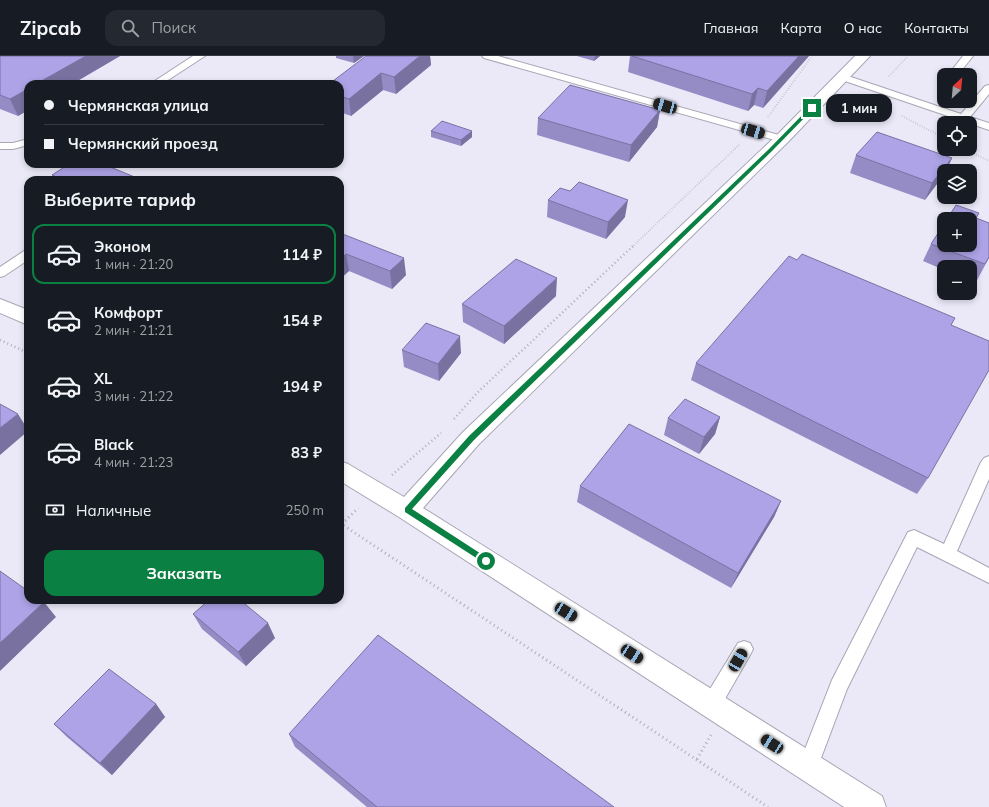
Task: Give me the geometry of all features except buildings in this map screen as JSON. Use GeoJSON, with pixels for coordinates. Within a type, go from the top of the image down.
{"type":"FeatureCollection","features":[{"type":"Feature","properties":{"kind":"street"},"geometry":{"type":"LineString","coordinates":[[407,510],[471,438],[782,139],[861,56]]}},
{"type":"Feature","properties":{"kind":"street"},"geometry":{"type":"LineString","coordinates":[[0,305],[24,316]]}},
{"type":"Feature","properties":{"kind":"street"},"geometry":{"type":"LineString","coordinates":[[344,472],[407,510],[870,807]]}},
{"type":"Feature","properties":{"kind":"lane"},"geometry":{"type":"LineString","coordinates":[[161,80],[200,56]]}},
{"type":"Feature","properties":{"kind":"lane"},"geometry":{"type":"LineString","coordinates":[[487,56],[782,139]]}},
{"type":"Feature","properties":{"kind":"lane"},"geometry":{"type":"LineString","coordinates":[[959,68],[968,56]]}},
{"type":"Feature","properties":{"kind":"lane"},"geometry":{"type":"LineString","coordinates":[[842,77],[957,116]]}},
{"type":"Feature","properties":{"kind":"lane"},"geometry":{"type":"LineString","coordinates":[[965,116],[984,91]]}},
{"type":"Feature","properties":{"kind":"lane"},"geometry":{"type":"LineString","coordinates":[[977,123],[989,127]]}},
{"type":"Feature","properties":{"kind":"lane"},"geometry":{"type":"LineString","coordinates":[[0,146],[13,146],[24,143]]}},
{"type":"Feature","properties":{"kind":"lane"},"geometry":{"type":"LineString","coordinates":[[0,273],[24,257]]}},
{"type":"Feature","properties":{"kind":"lane"},"geometry":{"type":"LineString","coordinates":[[947,555],[989,462]]}},
{"type":"Feature","properties":{"kind":"lane"},"geometry":{"type":"LineString","coordinates":[[808,767],[839,686],[914,537],[989,576]]}},
{"type":"Feature","properties":{"kind":"lane"},"geometry":{"type":"LineString","coordinates":[[711,705],[744,649]]}},
{"type":"Feature","properties":{"kind":"path"},"geometry":{"type":"LineString","coordinates":[[453,420],[477,393],[772,113],[790,85],[812,56]]}},
{"type":"Feature","properties":{"kind":"path"},"geometry":{"type":"LineString","coordinates":[[887,79],[908,56]]}},
{"type":"Feature","properties":{"kind":"path"},"geometry":{"type":"LineString","coordinates":[[895,113],[937,134]]}},
{"type":"Feature","properties":{"kind":"path"},"geometry":{"type":"LineString","coordinates":[[977,155],[989,161]]}},
{"type":"Feature","properties":{"kind":"path"},"geometry":{"type":"LineString","coordinates":[[0,340],[24,351]]}},
{"type":"Feature","properties":{"kind":"path"},"geometry":{"type":"LineString","coordinates":[[344,521],[393,474],[444,431]]}},
{"type":"Feature","properties":{"kind":"path"},"geometry":{"type":"LineString","coordinates":[[344,526],[768,807]]}},
{"type":"Feature","properties":{"kind":"route"},"geometry":{"type":"LineString","coordinates":[[486,561],[407,510],[471,438],[812,108]]}}]}
